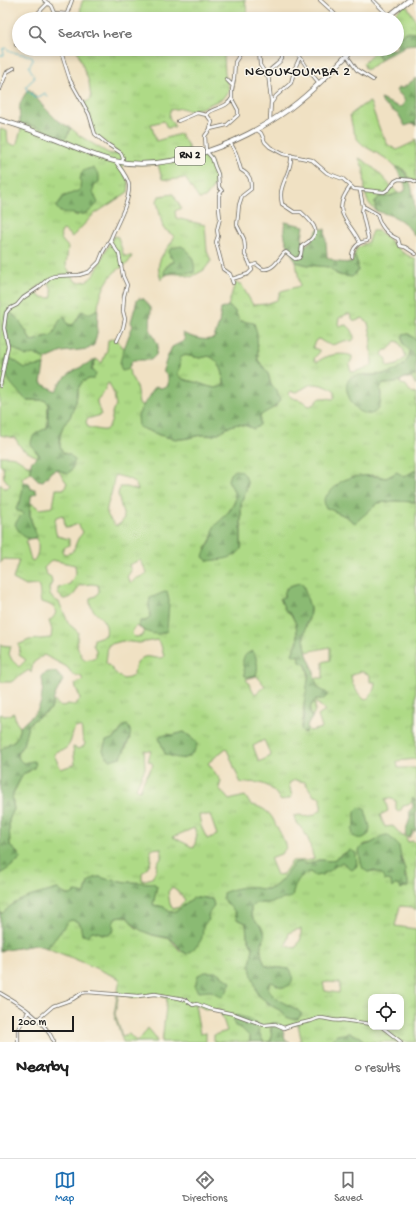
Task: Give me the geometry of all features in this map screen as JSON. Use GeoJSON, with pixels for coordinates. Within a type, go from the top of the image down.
{"type":"FeatureCollection","features":[{"type":"Feature","properties":{"kind":"main road"},"geometry":{"type":"LineString","coordinates":[[395,12],[409,0]]}},
{"type":"Feature","properties":{"kind":"main road","name":"RN 2"},"geometry":{"type":"LineString","coordinates":[[0,120],[115,161],[141,163],[178,159],[206,151],[229,142],[270,121],[293,105],[347,56]]}},
{"type":"Feature","properties":{"kind":"street"},"geometry":{"type":"LineString","coordinates":[[44,0],[48,3],[53,12]]}},
{"type":"Feature","properties":{"kind":"street"},"geometry":{"type":"LineString","coordinates":[[67,12],[72,0]]}},
{"type":"Feature","properties":{"kind":"street"},"geometry":{"type":"LineString","coordinates":[[320,0],[333,12]]}},
{"type":"Feature","properties":{"kind":"street"},"geometry":{"type":"LineString","coordinates":[[373,0],[386,12]]}},
{"type":"Feature","properties":{"kind":"street"},"geometry":{"type":"LineString","coordinates":[[39,12],[48,3]]}},
{"type":"Feature","properties":{"kind":"street"},"geometry":{"type":"LineString","coordinates":[[62,56],[70,80],[89,114],[95,134],[121,153],[124,158],[122,162]]}},
{"type":"Feature","properties":{"kind":"street"},"geometry":{"type":"LineString","coordinates":[[208,115],[210,111],[225,105],[232,99],[235,62],[239,56]]}},
{"type":"Feature","properties":{"kind":"street"},"geometry":{"type":"LineString","coordinates":[[259,56],[260,65],[268,76]]}},
{"type":"Feature","properties":{"kind":"street"},"geometry":{"type":"LineString","coordinates":[[270,121],[271,103],[268,73],[282,59],[282,56]]}},
{"type":"Feature","properties":{"kind":"street"},"geometry":{"type":"LineString","coordinates":[[347,56],[357,70],[373,80]]}},
{"type":"Feature","properties":{"kind":"street"},"geometry":{"type":"LineString","coordinates":[[271,103],[276,96],[291,83],[300,57],[319,83]]}},
{"type":"Feature","properties":{"kind":"street"},"geometry":{"type":"LineString","coordinates":[[0,89],[7,72],[14,68]]}},
{"type":"Feature","properties":{"kind":"street"},"geometry":{"type":"LineString","coordinates":[[226,79],[232,86]]}},
{"type":"Feature","properties":{"kind":"street"},"geometry":{"type":"LineString","coordinates":[[210,129],[228,125],[238,115],[238,110],[232,95]]}},
{"type":"Feature","properties":{"kind":"street"},"geometry":{"type":"LineString","coordinates":[[178,121],[197,113],[208,115],[212,122],[210,129],[205,136],[206,151],[212,158],[218,174],[219,187],[222,191],[219,195],[220,218],[216,242],[223,269],[230,274],[233,281],[251,273],[252,270],[245,255],[244,239],[237,225],[239,205],[242,196],[251,190],[251,181],[248,174],[241,170],[236,153],[229,142]]}},
{"type":"Feature","properties":{"kind":"street"},"geometry":{"type":"LineString","coordinates":[[256,129],[268,145],[283,154],[312,160],[327,173],[343,179],[350,187],[360,190],[384,192],[389,189],[395,181],[401,178],[416,182]]}},
{"type":"Feature","properties":{"kind":"street"},"geometry":{"type":"LineString","coordinates":[[251,266],[256,264],[262,269],[267,269],[277,263],[286,252],[295,259],[299,258],[302,246],[308,242],[315,232],[316,227],[301,212],[294,212],[282,204],[282,187],[291,163],[291,155]]}},
{"type":"Feature","properties":{"kind":"street"},"geometry":{"type":"LineString","coordinates":[[0,386],[8,346],[4,328],[6,313],[9,309],[17,305],[23,298],[38,288],[49,278],[54,276],[79,275],[89,272],[99,262],[123,211],[127,198],[128,184],[115,161]]}},
{"type":"Feature","properties":{"kind":"street"},"geometry":{"type":"LineString","coordinates":[[350,187],[342,201],[342,214],[360,243]]}},
{"type":"Feature","properties":{"kind":"street"},"geometry":{"type":"LineString","coordinates":[[352,257],[352,251],[360,243],[367,241],[368,238],[362,212],[363,206],[359,192],[360,190]]}},
{"type":"Feature","properties":{"kind":"street"},"geometry":{"type":"LineString","coordinates":[[363,206],[377,214],[378,222],[387,233],[398,239],[400,246],[405,247],[416,254]]}},
{"type":"Feature","properties":{"kind":"street"},"geometry":{"type":"LineString","coordinates":[[111,238],[111,242],[116,248],[121,261],[123,276],[127,285],[124,296],[123,311],[125,319],[117,341]]}},
{"type":"Feature","properties":{"kind":"street"},"geometry":{"type":"LineString","coordinates":[[38,1019],[53,1006],[87,992],[138,996],[155,994],[167,997],[173,996],[186,1000],[193,1005],[197,1004],[204,1008],[234,1014],[264,1025],[275,1024],[284,1028],[288,1025],[301,1024],[320,1018],[368,1024]]}},
{"type":"Feature","properties":{"kind":"street"},"geometry":{"type":"LineString","coordinates":[[0,993],[38,1019],[46,1027],[54,1042]]}},
{"type":"Feature","properties":{"kind":"street"},"geometry":{"type":"LineString","coordinates":[[18,1042],[18,1029],[28,1012]]}},
{"type":"Feature","properties":{"kind":"street"},"geometry":{"type":"LineString","coordinates":[[386,1030],[401,1042]]}},
{"type":"Feature","properties":{"kind":"green space"},"geometry":{"type":"Polygon","coordinates":[[[83,0],[246,0],[247,11],[80,12],[83,0]]]}},
{"type":"Feature","properties":{"kind":"green space"},"geometry":{"type":"Polygon","coordinates":[[[406,4],[416,21],[416,33],[404,33],[404,12],[396,12],[406,4]]]}},
{"type":"Feature","properties":{"kind":"green space"},"geometry":{"type":"Polygon","coordinates":[[[404,33],[416,33],[416,44],[404,46],[404,33]]]}},
{"type":"Feature","properties":{"kind":"green space"},"geometry":{"type":"Polygon","coordinates":[[[79,56],[224,56],[225,74],[229,90],[222,99],[201,108],[189,111],[182,108],[170,110],[169,117],[175,127],[167,128],[164,121],[151,124],[156,141],[180,134],[187,144],[191,157],[203,155],[210,160],[215,176],[215,184],[205,198],[199,199],[185,178],[169,180],[162,179],[158,164],[125,164],[122,167],[129,185],[128,192],[93,215],[72,237],[64,230],[62,231],[61,238],[68,247],[66,266],[76,282],[86,281],[93,276],[114,236],[118,237],[124,256],[132,256],[127,264],[116,271],[109,278],[101,294],[98,309],[89,314],[84,311],[80,313],[73,325],[67,324],[53,335],[46,336],[38,340],[31,341],[22,325],[8,345],[15,348],[20,353],[33,354],[46,359],[44,365],[25,368],[9,357],[4,360],[13,385],[26,400],[45,400],[48,403],[47,428],[34,435],[34,450],[39,455],[37,457],[22,449],[15,438],[0,435],[0,129],[7,131],[8,143],[16,146],[21,130],[20,123],[41,128],[54,138],[69,134],[71,128],[80,136],[108,153],[115,154],[116,151],[94,134],[90,117],[83,104],[91,99],[89,82],[79,56]],[[80,178],[80,190],[63,197],[72,213],[77,216],[93,192],[94,185],[80,178]],[[48,281],[35,289],[40,297],[50,298],[52,296],[52,290],[48,281]]]}},
{"type":"Feature","properties":{"kind":"green space"},"geometry":{"type":"Polygon","coordinates":[[[370,56],[378,56],[381,60],[366,70],[363,63],[370,56]]]}},
{"type":"Feature","properties":{"kind":"green space"},"geometry":{"type":"Polygon","coordinates":[[[378,56],[386,56],[384,57],[381,60],[378,56]]]}},
{"type":"Feature","properties":{"kind":"green space"},"geometry":{"type":"Polygon","coordinates":[[[416,78],[416,126],[414,123],[405,126],[399,115],[383,104],[381,99],[399,107],[402,106],[405,101],[396,91],[398,88],[403,88],[416,78]]]}},
{"type":"Feature","properties":{"kind":"green space"},"geometry":{"type":"Polygon","coordinates":[[[29,89],[58,121],[71,128],[64,140],[54,138],[41,128],[20,123],[20,105],[29,89]]]}},
{"type":"Feature","properties":{"kind":"green space"},"geometry":{"type":"Polygon","coordinates":[[[370,102],[380,130],[388,145],[397,150],[414,142],[416,139],[416,181],[409,178],[405,171],[395,167],[387,159],[364,146],[358,140],[353,130],[350,115],[363,105],[370,102]]]}},
{"type":"Feature","properties":{"kind":"green space"},"geometry":{"type":"Polygon","coordinates":[[[359,158],[375,169],[398,193],[386,197],[379,197],[375,202],[376,211],[368,202],[365,193],[364,170],[359,158]]]}},
{"type":"Feature","properties":{"kind":"green space"},"geometry":{"type":"Polygon","coordinates":[[[395,167],[402,169],[411,185],[415,207],[415,236],[406,225],[398,219],[376,211],[375,202],[379,197],[386,197],[405,191],[404,182],[395,167]]]}},
{"type":"Feature","properties":{"kind":"green space"},"geometry":{"type":"Polygon","coordinates":[[[93,168],[99,175],[99,182],[94,185],[93,192],[98,203],[93,209],[80,215],[60,212],[56,207],[63,197],[80,190],[82,173],[93,168]]]}},
{"type":"Feature","properties":{"kind":"green space"},"geometry":{"type":"Polygon","coordinates":[[[173,194],[181,208],[175,211],[176,218],[205,225],[207,251],[211,261],[204,270],[191,277],[169,274],[161,280],[159,262],[174,236],[163,228],[157,201],[159,196],[173,194]],[[190,254],[173,259],[174,262],[169,263],[164,270],[171,272],[192,273],[193,260],[190,254]]]}},
{"type":"Feature","properties":{"kind":"green space"},"geometry":{"type":"Polygon","coordinates":[[[285,222],[304,226],[302,238],[305,246],[311,241],[318,229],[325,229],[327,257],[337,262],[352,263],[354,255],[358,264],[358,271],[352,277],[345,276],[339,275],[329,267],[296,262],[285,238],[285,222]]]}},
{"type":"Feature","properties":{"kind":"green space"},"geometry":{"type":"Polygon","coordinates":[[[372,231],[379,231],[402,252],[416,260],[416,341],[409,334],[403,335],[404,344],[410,351],[406,362],[399,370],[386,374],[363,374],[379,406],[381,394],[380,388],[384,384],[396,383],[406,377],[416,375],[416,385],[412,379],[405,378],[400,381],[401,384],[406,385],[410,392],[416,393],[416,470],[403,477],[386,478],[372,475],[351,478],[341,482],[325,507],[355,522],[378,503],[395,501],[416,502],[416,759],[397,761],[398,768],[416,768],[416,800],[413,798],[413,801],[408,805],[403,806],[398,812],[396,810],[396,801],[389,798],[385,799],[388,811],[380,815],[385,827],[393,826],[402,836],[405,836],[408,842],[413,841],[416,843],[416,910],[412,907],[400,906],[395,926],[416,929],[416,1042],[364,1042],[361,1037],[337,1035],[329,1042],[299,1042],[301,1039],[298,1024],[270,1029],[272,1035],[271,1041],[264,1042],[257,1026],[241,1028],[250,1037],[250,1042],[214,1042],[214,1035],[227,1031],[220,1010],[205,1009],[195,1004],[200,1034],[206,1033],[206,1042],[162,1042],[167,998],[154,994],[133,998],[119,993],[115,1014],[122,1036],[129,1034],[136,1041],[141,1038],[148,1028],[154,1035],[157,1042],[123,1042],[114,1014],[120,979],[47,948],[68,921],[74,920],[92,931],[104,935],[113,924],[115,918],[121,916],[127,917],[135,927],[141,930],[152,935],[170,939],[181,952],[202,936],[207,916],[214,905],[212,899],[197,897],[190,900],[178,910],[169,912],[165,907],[153,905],[157,886],[153,883],[127,882],[100,877],[88,882],[85,894],[67,895],[57,889],[21,900],[3,913],[0,913],[0,874],[9,866],[18,862],[19,854],[10,846],[9,820],[14,809],[12,796],[23,774],[30,771],[28,762],[23,763],[17,754],[23,745],[28,726],[32,721],[51,709],[54,701],[61,707],[68,704],[74,705],[80,700],[75,684],[83,680],[81,676],[73,675],[67,667],[44,655],[33,663],[31,673],[29,670],[11,682],[0,682],[1,645],[11,646],[9,654],[12,660],[19,667],[26,660],[19,655],[20,648],[18,645],[29,640],[51,638],[52,630],[49,621],[56,611],[49,604],[41,602],[38,585],[26,586],[13,579],[19,560],[3,559],[0,563],[0,484],[4,488],[7,488],[10,485],[4,478],[3,466],[0,465],[0,456],[15,457],[27,465],[31,465],[31,473],[22,478],[24,482],[23,492],[20,502],[16,508],[23,514],[19,518],[35,529],[30,516],[31,503],[40,509],[53,507],[56,489],[64,489],[67,483],[57,469],[63,472],[70,455],[63,453],[60,446],[60,436],[63,426],[70,417],[76,401],[78,389],[82,382],[89,379],[96,359],[102,363],[107,350],[108,340],[116,338],[121,346],[125,348],[120,364],[122,370],[127,370],[129,368],[130,375],[136,385],[139,404],[144,405],[141,409],[139,427],[165,437],[175,439],[214,435],[237,424],[254,429],[259,424],[260,416],[266,411],[276,407],[277,391],[271,385],[268,373],[258,360],[257,347],[245,321],[240,321],[234,310],[228,306],[235,283],[241,284],[253,305],[266,304],[277,300],[281,291],[300,286],[296,262],[308,265],[330,267],[336,274],[342,276],[358,264],[354,255],[357,248],[368,242],[372,231]],[[347,314],[339,318],[338,324],[340,326],[346,325],[350,328],[354,335],[354,339],[352,341],[343,341],[333,345],[325,343],[319,339],[316,340],[313,348],[319,350],[319,353],[314,360],[317,362],[332,355],[346,354],[352,356],[349,365],[351,371],[354,372],[372,366],[372,354],[370,348],[372,339],[368,323],[362,318],[356,321],[353,320],[350,314],[347,314]],[[396,341],[388,350],[383,352],[382,355],[387,359],[386,365],[389,367],[397,365],[406,357],[399,342],[396,341]],[[109,383],[107,384],[105,391],[97,400],[101,415],[87,419],[86,422],[88,427],[105,430],[110,424],[112,412],[116,406],[114,394],[109,383]],[[311,384],[297,392],[291,391],[289,393],[292,398],[301,400],[309,406],[316,403],[319,399],[333,399],[335,397],[335,392],[330,388],[318,384],[311,384]],[[115,475],[107,508],[107,514],[116,526],[121,523],[124,518],[118,494],[120,487],[138,490],[135,483],[132,481],[115,475]],[[228,480],[236,497],[227,514],[215,527],[205,550],[241,549],[241,504],[247,487],[247,481],[228,480]],[[62,515],[56,517],[55,529],[57,536],[69,539],[69,545],[62,551],[64,554],[71,553],[74,550],[77,540],[83,532],[78,524],[67,528],[65,527],[64,518],[62,515]],[[37,538],[28,539],[26,542],[31,560],[33,561],[35,559],[38,550],[37,538]],[[52,560],[44,568],[46,574],[51,577],[52,583],[49,588],[50,595],[53,599],[59,602],[69,624],[78,632],[77,641],[80,653],[84,660],[96,657],[96,650],[93,645],[94,639],[106,635],[105,623],[92,609],[90,604],[90,598],[96,596],[99,591],[98,585],[80,585],[71,597],[63,599],[58,594],[58,588],[70,584],[76,573],[75,565],[52,560]],[[140,560],[129,565],[131,571],[127,577],[131,583],[137,578],[146,575],[147,572],[140,560]],[[299,583],[286,588],[284,597],[280,598],[285,610],[291,614],[296,624],[298,641],[292,654],[300,657],[307,668],[308,673],[308,686],[302,722],[306,732],[307,729],[310,731],[322,728],[318,716],[325,711],[315,702],[315,710],[312,718],[309,708],[316,699],[324,699],[315,678],[323,678],[323,662],[330,660],[330,647],[306,652],[304,633],[310,609],[304,587],[299,583]],[[149,604],[150,616],[146,621],[140,621],[161,634],[149,604]],[[136,626],[133,629],[132,634],[135,637],[142,636],[145,631],[136,626]],[[157,640],[139,643],[122,641],[108,645],[106,663],[118,676],[123,679],[134,675],[134,670],[137,664],[144,657],[164,657],[161,645],[157,640]],[[245,670],[245,676],[250,677],[256,675],[257,672],[245,670]],[[361,671],[351,676],[354,686],[365,700],[373,692],[375,682],[370,682],[370,675],[361,671]],[[257,676],[246,679],[255,694],[265,686],[257,676]],[[75,728],[67,747],[56,752],[54,755],[61,769],[75,764],[73,747],[79,749],[84,746],[85,743],[81,728],[75,728]],[[122,728],[115,738],[109,740],[124,752],[130,738],[122,728]],[[184,732],[173,735],[167,734],[182,759],[190,755],[196,741],[184,732]],[[264,740],[253,746],[259,762],[271,756],[264,740]],[[226,748],[208,763],[221,781],[219,788],[229,800],[245,796],[251,805],[265,810],[275,822],[286,848],[281,854],[270,858],[277,875],[283,874],[292,861],[306,861],[314,859],[308,838],[297,823],[294,816],[313,815],[321,810],[321,797],[314,796],[305,782],[295,780],[289,783],[292,797],[281,801],[273,790],[264,784],[254,782],[241,783],[226,748]],[[144,750],[145,768],[136,788],[140,790],[153,765],[148,761],[151,751],[144,750]],[[199,815],[201,826],[207,839],[217,835],[210,815],[199,815]],[[194,828],[173,837],[194,848],[197,835],[194,828]],[[388,835],[373,843],[365,844],[361,847],[359,854],[363,866],[368,872],[376,871],[383,875],[384,878],[391,881],[392,884],[398,885],[401,889],[408,887],[404,866],[398,848],[388,835]],[[161,848],[150,849],[151,853],[149,865],[142,873],[142,881],[152,878],[158,861],[161,859],[161,848]],[[345,852],[329,861],[318,860],[306,864],[301,862],[294,863],[283,879],[271,888],[262,889],[248,887],[235,913],[237,919],[246,923],[247,936],[253,948],[250,966],[267,1003],[283,1012],[298,1010],[276,999],[268,987],[271,981],[282,987],[290,969],[265,965],[261,949],[264,931],[253,919],[251,908],[255,903],[268,903],[295,883],[304,874],[310,872],[322,875],[342,861],[346,866],[345,852]],[[172,887],[168,892],[170,904],[173,909],[179,907],[185,900],[177,890],[172,887]],[[301,929],[289,933],[286,946],[296,948],[301,938],[301,929]],[[323,983],[325,991],[339,993],[340,983],[323,983]]]}},
{"type":"Feature","properties":{"kind":"green space"},"geometry":{"type":"Polygon","coordinates":[[[181,246],[188,250],[192,257],[194,273],[172,272],[164,275],[167,267],[174,262],[170,257],[169,251],[172,248],[181,246]]]}},
{"type":"Feature","properties":{"kind":"green space"},"geometry":{"type":"Polygon","coordinates":[[[139,298],[144,299],[151,308],[150,329],[158,345],[156,355],[151,360],[133,360],[128,369],[122,371],[120,361],[133,326],[131,322],[137,300],[139,298]]]}},
{"type":"Feature","properties":{"kind":"green space"},"geometry":{"type":"Polygon","coordinates":[[[228,306],[234,310],[240,321],[254,323],[257,333],[258,360],[268,373],[271,385],[277,391],[280,400],[278,403],[260,416],[260,425],[254,429],[237,424],[214,435],[175,439],[165,437],[139,427],[138,416],[152,391],[156,386],[161,388],[168,386],[168,378],[163,370],[172,347],[184,341],[185,339],[182,333],[202,339],[214,338],[219,324],[221,309],[228,306]],[[185,355],[180,358],[178,375],[185,380],[215,388],[218,388],[224,384],[221,367],[219,364],[209,356],[200,358],[185,355]]]}},
{"type":"Feature","properties":{"kind":"green space"},"geometry":{"type":"Polygon","coordinates":[[[98,309],[97,333],[94,345],[88,349],[62,352],[46,359],[33,354],[26,356],[8,345],[5,316],[7,311],[15,316],[31,341],[53,335],[59,322],[65,316],[67,324],[73,325],[81,311],[89,314],[98,309]]]}},
{"type":"Feature","properties":{"kind":"green space"},"geometry":{"type":"Polygon","coordinates":[[[408,334],[416,341],[416,375],[406,377],[396,383],[383,384],[380,388],[381,399],[379,407],[372,414],[365,414],[358,410],[349,396],[347,388],[348,381],[352,377],[360,375],[386,374],[402,366],[409,357],[410,351],[403,342],[403,335],[408,334]]]}},
{"type":"Feature","properties":{"kind":"green space"},"geometry":{"type":"Polygon","coordinates":[[[185,355],[200,358],[209,356],[213,358],[221,367],[224,384],[218,388],[215,388],[180,377],[178,375],[180,358],[185,355]]]}},
{"type":"Feature","properties":{"kind":"green space"},"geometry":{"type":"Polygon","coordinates":[[[9,357],[25,368],[44,365],[41,383],[55,391],[68,376],[96,359],[91,370],[96,374],[94,379],[89,379],[82,382],[78,389],[76,401],[70,417],[63,426],[60,436],[60,446],[63,453],[70,455],[75,460],[72,469],[68,474],[57,469],[52,471],[43,481],[38,480],[31,473],[31,462],[39,455],[31,445],[31,441],[36,434],[47,428],[48,403],[45,400],[26,400],[13,386],[4,367],[4,360],[9,357]]]}},
{"type":"Feature","properties":{"kind":"green space"},"geometry":{"type":"Polygon","coordinates":[[[235,470],[241,471],[245,475],[247,481],[247,487],[241,504],[241,549],[238,553],[231,557],[208,561],[203,557],[212,538],[214,527],[228,513],[234,504],[234,491],[228,480],[230,474],[235,470]]]}},
{"type":"Feature","properties":{"kind":"green space"},"geometry":{"type":"Polygon","coordinates":[[[416,470],[415,502],[395,501],[378,503],[355,523],[345,516],[325,507],[324,499],[342,481],[353,477],[364,476],[386,478],[397,472],[404,477],[416,470]]]}},
{"type":"Feature","properties":{"kind":"green space"},"geometry":{"type":"Polygon","coordinates":[[[24,482],[29,483],[31,489],[35,489],[37,493],[31,496],[30,516],[37,537],[33,538],[23,536],[18,531],[15,524],[23,514],[22,512],[17,511],[16,508],[20,503],[24,482]]]}},
{"type":"Feature","properties":{"kind":"green space"},"geometry":{"type":"Polygon","coordinates":[[[299,583],[303,584],[310,608],[304,638],[307,655],[313,668],[318,688],[327,693],[327,696],[324,699],[316,699],[311,706],[310,712],[312,718],[308,724],[306,732],[304,733],[301,729],[309,674],[306,665],[300,662],[299,655],[295,656],[292,654],[298,641],[296,624],[291,614],[285,610],[280,598],[284,597],[288,587],[299,583]]]}},
{"type":"Feature","properties":{"kind":"green space"},"geometry":{"type":"Polygon","coordinates":[[[167,591],[169,601],[167,631],[159,634],[152,634],[139,627],[140,621],[146,621],[150,616],[150,598],[167,591]]]}},
{"type":"Feature","properties":{"kind":"green space"},"geometry":{"type":"Polygon","coordinates":[[[253,651],[256,657],[257,672],[256,675],[247,677],[245,676],[243,661],[245,655],[253,651]]]}},
{"type":"Feature","properties":{"kind":"green space"},"geometry":{"type":"Polygon","coordinates":[[[48,672],[56,672],[63,680],[55,695],[51,709],[32,721],[28,726],[23,745],[17,754],[23,763],[33,761],[36,763],[34,768],[23,774],[13,793],[12,800],[14,809],[9,820],[10,846],[21,857],[0,874],[0,751],[14,741],[20,727],[37,711],[41,702],[43,685],[42,675],[48,672]]]}},
{"type":"Feature","properties":{"kind":"green space"},"geometry":{"type":"Polygon","coordinates":[[[14,713],[16,722],[20,727],[17,737],[14,741],[8,744],[0,754],[0,714],[5,716],[14,713]]]}},
{"type":"Feature","properties":{"kind":"green space"},"geometry":{"type":"Polygon","coordinates":[[[127,725],[130,730],[130,734],[123,754],[121,757],[110,760],[103,750],[106,741],[115,738],[124,726],[127,725]]]}},
{"type":"Feature","properties":{"kind":"green space"},"geometry":{"type":"Polygon","coordinates":[[[184,732],[196,741],[197,745],[194,751],[188,757],[184,758],[175,758],[165,754],[159,738],[161,735],[173,735],[184,732]]]}},
{"type":"Feature","properties":{"kind":"green space"},"geometry":{"type":"Polygon","coordinates":[[[412,798],[416,800],[416,831],[412,831],[413,834],[408,838],[405,833],[410,815],[409,811],[413,807],[412,798]]]}},
{"type":"Feature","properties":{"kind":"green space"},"geometry":{"type":"Polygon","coordinates":[[[359,807],[365,809],[370,827],[369,834],[361,838],[353,836],[352,830],[355,824],[355,811],[359,807]]]}},
{"type":"Feature","properties":{"kind":"green space"},"geometry":{"type":"Polygon","coordinates":[[[388,835],[399,846],[401,859],[405,870],[405,878],[408,880],[408,887],[401,889],[398,885],[395,885],[392,888],[391,881],[384,881],[383,875],[374,870],[368,872],[363,869],[359,850],[363,846],[371,843],[381,836],[388,835]]]}},
{"type":"Feature","properties":{"kind":"green space"},"geometry":{"type":"Polygon","coordinates":[[[350,850],[356,853],[357,866],[352,870],[342,862],[322,875],[315,876],[310,872],[299,879],[292,897],[268,903],[255,903],[251,908],[253,918],[264,931],[261,949],[265,965],[290,969],[291,972],[292,981],[287,987],[282,987],[271,982],[268,987],[270,992],[278,1000],[298,1010],[302,1014],[298,1019],[286,1017],[283,1012],[272,1006],[258,995],[250,966],[253,948],[247,936],[246,923],[237,919],[235,912],[223,899],[223,893],[244,887],[266,889],[272,888],[281,880],[294,863],[301,862],[306,864],[318,860],[329,861],[350,850]]]}},
{"type":"Feature","properties":{"kind":"green space"},"geometry":{"type":"Polygon","coordinates":[[[96,877],[127,882],[153,883],[157,886],[153,905],[165,907],[169,912],[178,910],[193,898],[197,897],[212,899],[214,905],[208,915],[209,920],[203,927],[200,942],[187,954],[182,951],[171,939],[144,932],[134,925],[127,917],[121,916],[115,918],[113,924],[114,930],[110,934],[92,931],[88,936],[82,935],[80,923],[70,920],[47,948],[36,945],[0,951],[0,913],[3,913],[21,900],[58,889],[66,895],[76,892],[85,894],[88,882],[96,877]]]}},
{"type":"Feature","properties":{"kind":"green space"},"geometry":{"type":"Polygon","coordinates":[[[205,972],[217,972],[231,982],[226,993],[222,997],[211,991],[198,992],[195,987],[198,975],[205,972]]]}},
{"type":"Feature","properties":{"kind":"green space"},"geometry":{"type":"Polygon","coordinates":[[[236,1015],[254,1022],[264,1042],[250,1042],[250,1037],[241,1028],[235,1026],[233,1021],[236,1015]]]}},
{"type":"Feature","properties":{"kind":"green space"},"geometry":{"type":"Polygon","coordinates":[[[272,1023],[278,1023],[282,1027],[285,1039],[290,1042],[267,1042],[271,1041],[272,1023]]]}},
{"type":"Feature","properties":{"kind":"green space"},"geometry":{"type":"Polygon","coordinates":[[[349,1033],[361,1037],[364,1042],[329,1042],[337,1035],[349,1033]]]}},
{"type":"Feature","properties":{"kind":"waterway"},"geometry":{"type":"LineString","coordinates":[[0,55],[4,55],[3,49],[6,48],[12,52]]}},
{"type":"Feature","properties":{"kind":"waterway"},"geometry":{"type":"LineString","coordinates":[[32,56],[33,60],[29,67],[35,78],[26,86],[27,91],[31,93],[34,98],[45,93],[48,97]]}},
{"type":"Feature","properties":{"kind":"district","name":"NGOUKOUMBA 2"},"geometry":{"type":"Point","coordinates":[298,72]}}]}
